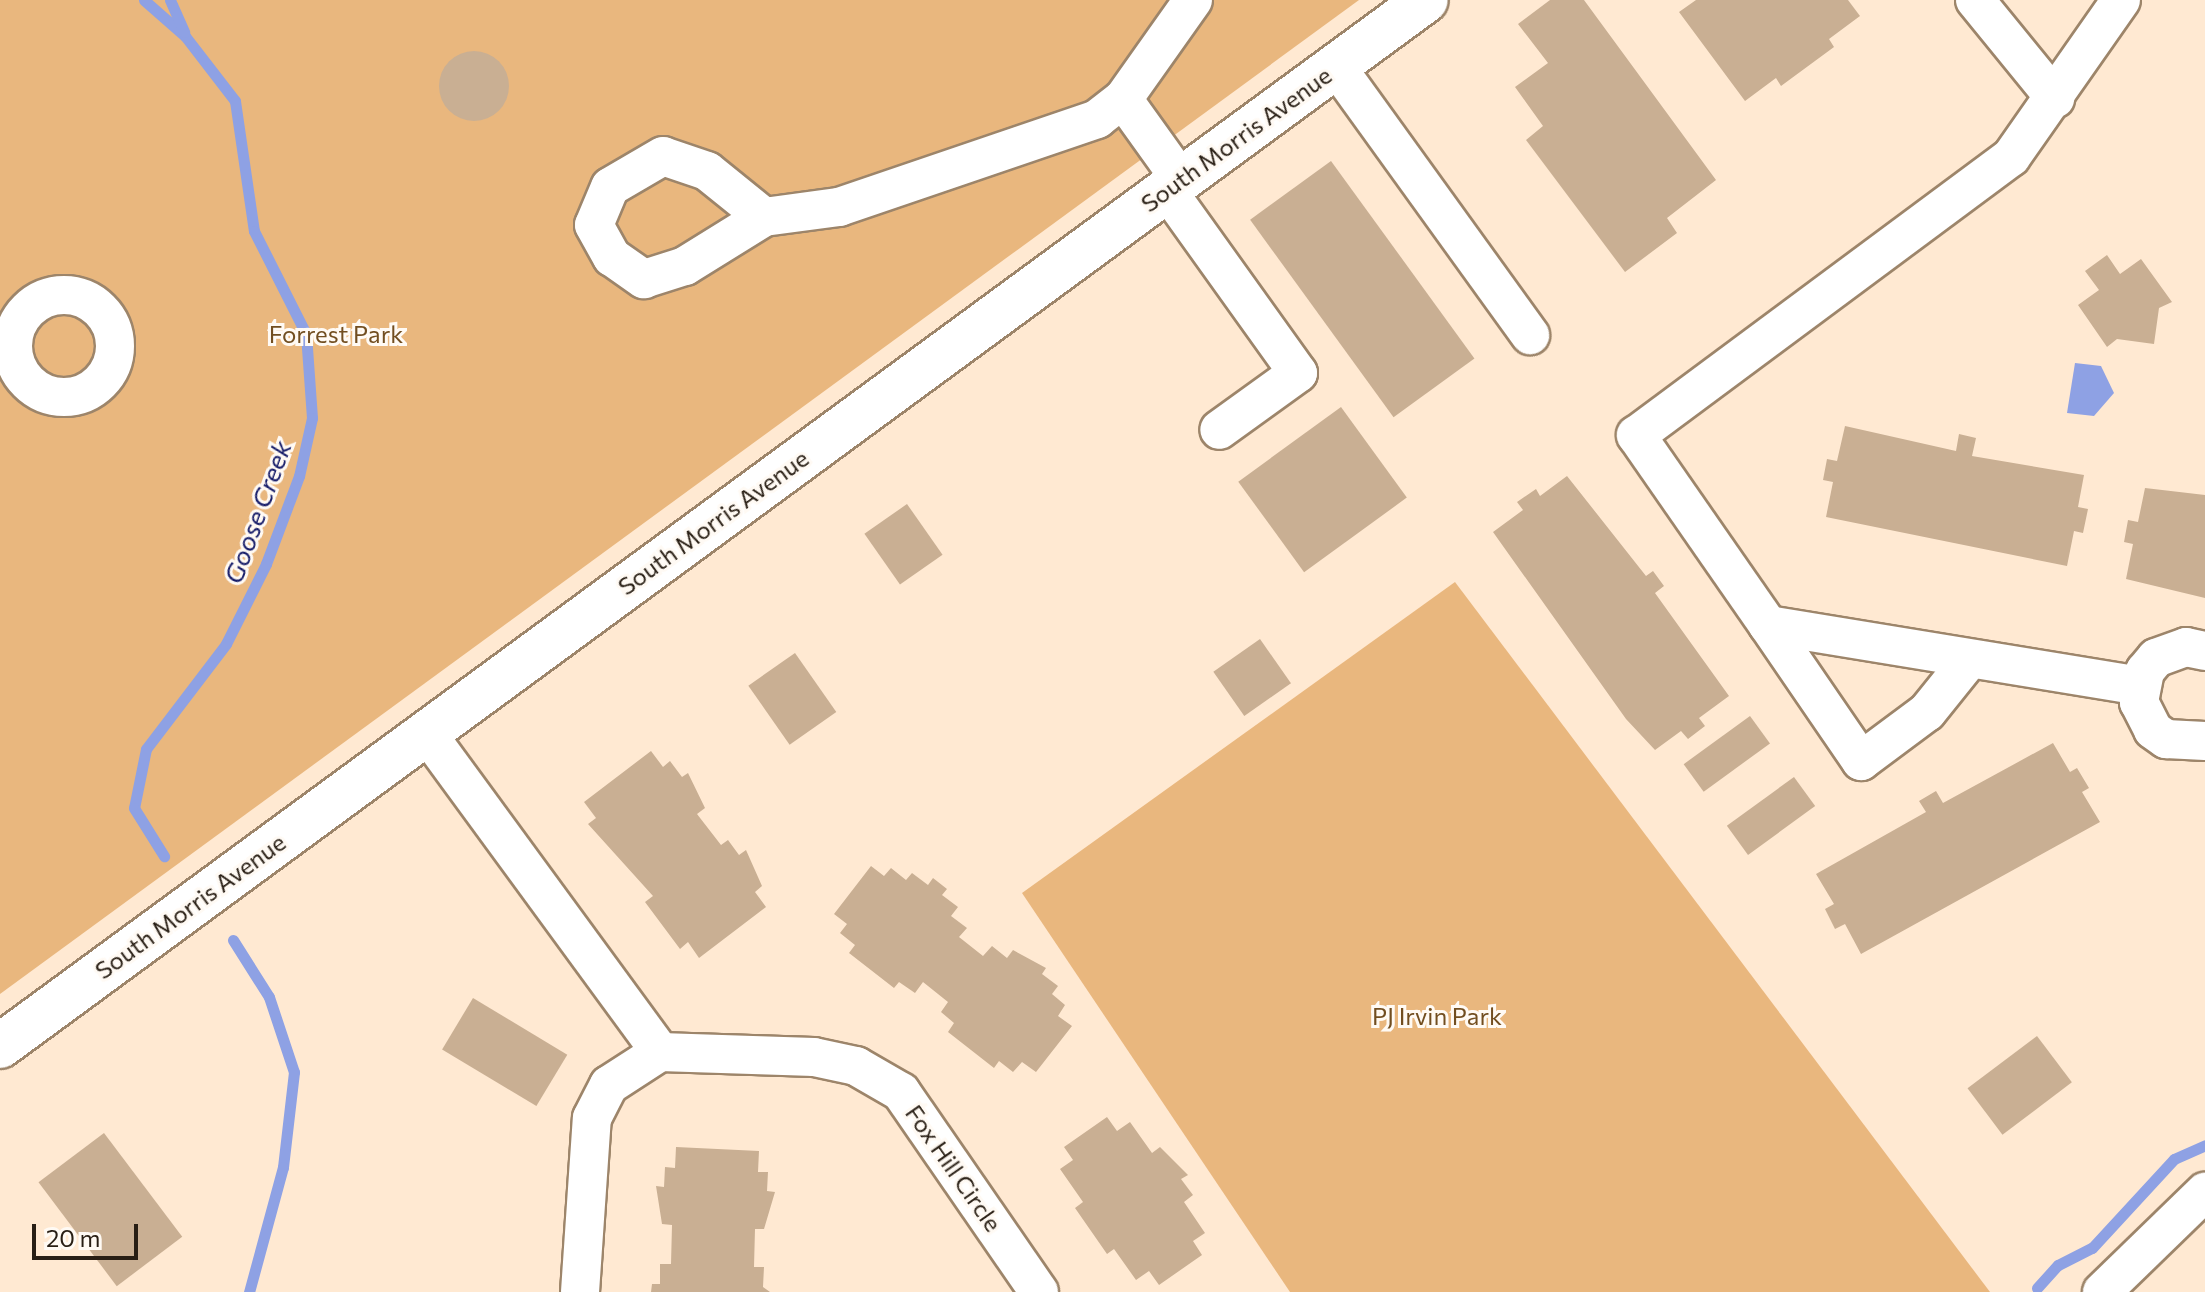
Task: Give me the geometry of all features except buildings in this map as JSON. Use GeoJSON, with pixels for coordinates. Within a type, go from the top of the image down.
{"type":"FeatureCollection","features":[{"type":"Feature","properties":{"kind":"main road","name":"South Morris Avenue"},"geometry":{"type":"LineString","coordinates":[[0,1046],[1426,0]]}},
{"type":"Feature","properties":{"kind":"street"},"geometry":{"type":"LineString","coordinates":[[764,217],[839,207],[1097,119],[1123,99],[1193,0]]}},
{"type":"Feature","properties":{"kind":"street"},"geometry":{"type":"LineString","coordinates":[[1975,0],[2055,98]]}},
{"type":"Feature","properties":{"kind":"street"},"geometry":{"type":"LineString","coordinates":[[1968,661],[1927,712],[1861,761],[1636,435],[2011,157],[2121,0]]}},
{"type":"Feature","properties":{"kind":"street"},"geometry":{"type":"LineString","coordinates":[[1336,66],[1530,335]]}},
{"type":"Feature","properties":{"kind":"street"},"geometry":{"type":"LineString","coordinates":[[1123,99],[1174,185],[1298,373],[1219,430]]}},
{"type":"Feature","properties":{"kind":"street"},"geometry":{"type":"LineString","coordinates":[[1768,625],[1968,661],[2139,686]]}},
{"type":"Feature","properties":{"kind":"street"},"geometry":{"type":"LineString","coordinates":[[2205,651],[2170,650],[2145,671],[2139,686],[2139,702],[2153,730],[2181,744],[2205,741]]}},
{"type":"Feature","properties":{"kind":"street"},"geometry":{"type":"LineString","coordinates":[[426,732],[660,1052],[609,1085],[592,1118],[580,1292]]}},
{"type":"Feature","properties":{"kind":"street","name":"Fox Hill Circle"},"geometry":{"type":"LineString","coordinates":[[660,1052],[814,1057],[856,1066],[901,1092],[1039,1292]]}},
{"type":"Feature","properties":{"kind":"street"},"geometry":{"type":"LineString","coordinates":[[2102,1292],[2205,1192]]}},
{"type":"Feature","properties":{"kind":"green space","name":"Forrest Park"},"geometry":{"type":"Polygon","coordinates":[[[0,0],[1359,0],[0,994],[0,0]]]}},
{"type":"Feature","properties":{"kind":"green space","name":"PJ Irvin Park"},"geometry":{"type":"Polygon","coordinates":[[[1455,582],[1990,1292],[1290,1292],[1022,893],[1455,582]]]}},
{"type":"Feature","properties":{"kind":"water"},"geometry":{"type":"Polygon","coordinates":[[[2075,363],[2101,366],[2114,393],[2094,416],[2067,413],[2075,363]]]}},
{"type":"Feature","properties":{"kind":"waterway","name":"Goose Creek"},"geometry":{"type":"LineString","coordinates":[[144,0],[185,36],[235,101],[254,231],[306,334],[312,418],[299,476],[266,564],[226,644],[146,749],[134,808],[164,856]]}},
{"type":"Feature","properties":{"kind":"waterway"},"geometry":{"type":"LineString","coordinates":[[170,0],[184,32]]}},
{"type":"Feature","properties":{"kind":"waterway","name":"Goose Creek"},"geometry":{"type":"LineString","coordinates":[[233,940],[269,997],[294,1072],[283,1167],[249,1292]]}},
{"type":"Feature","properties":{"kind":"waterway"},"geometry":{"type":"LineString","coordinates":[[2037,1288],[2058,1265],[2092,1248],[2174,1159],[2205,1145]]}}]}
